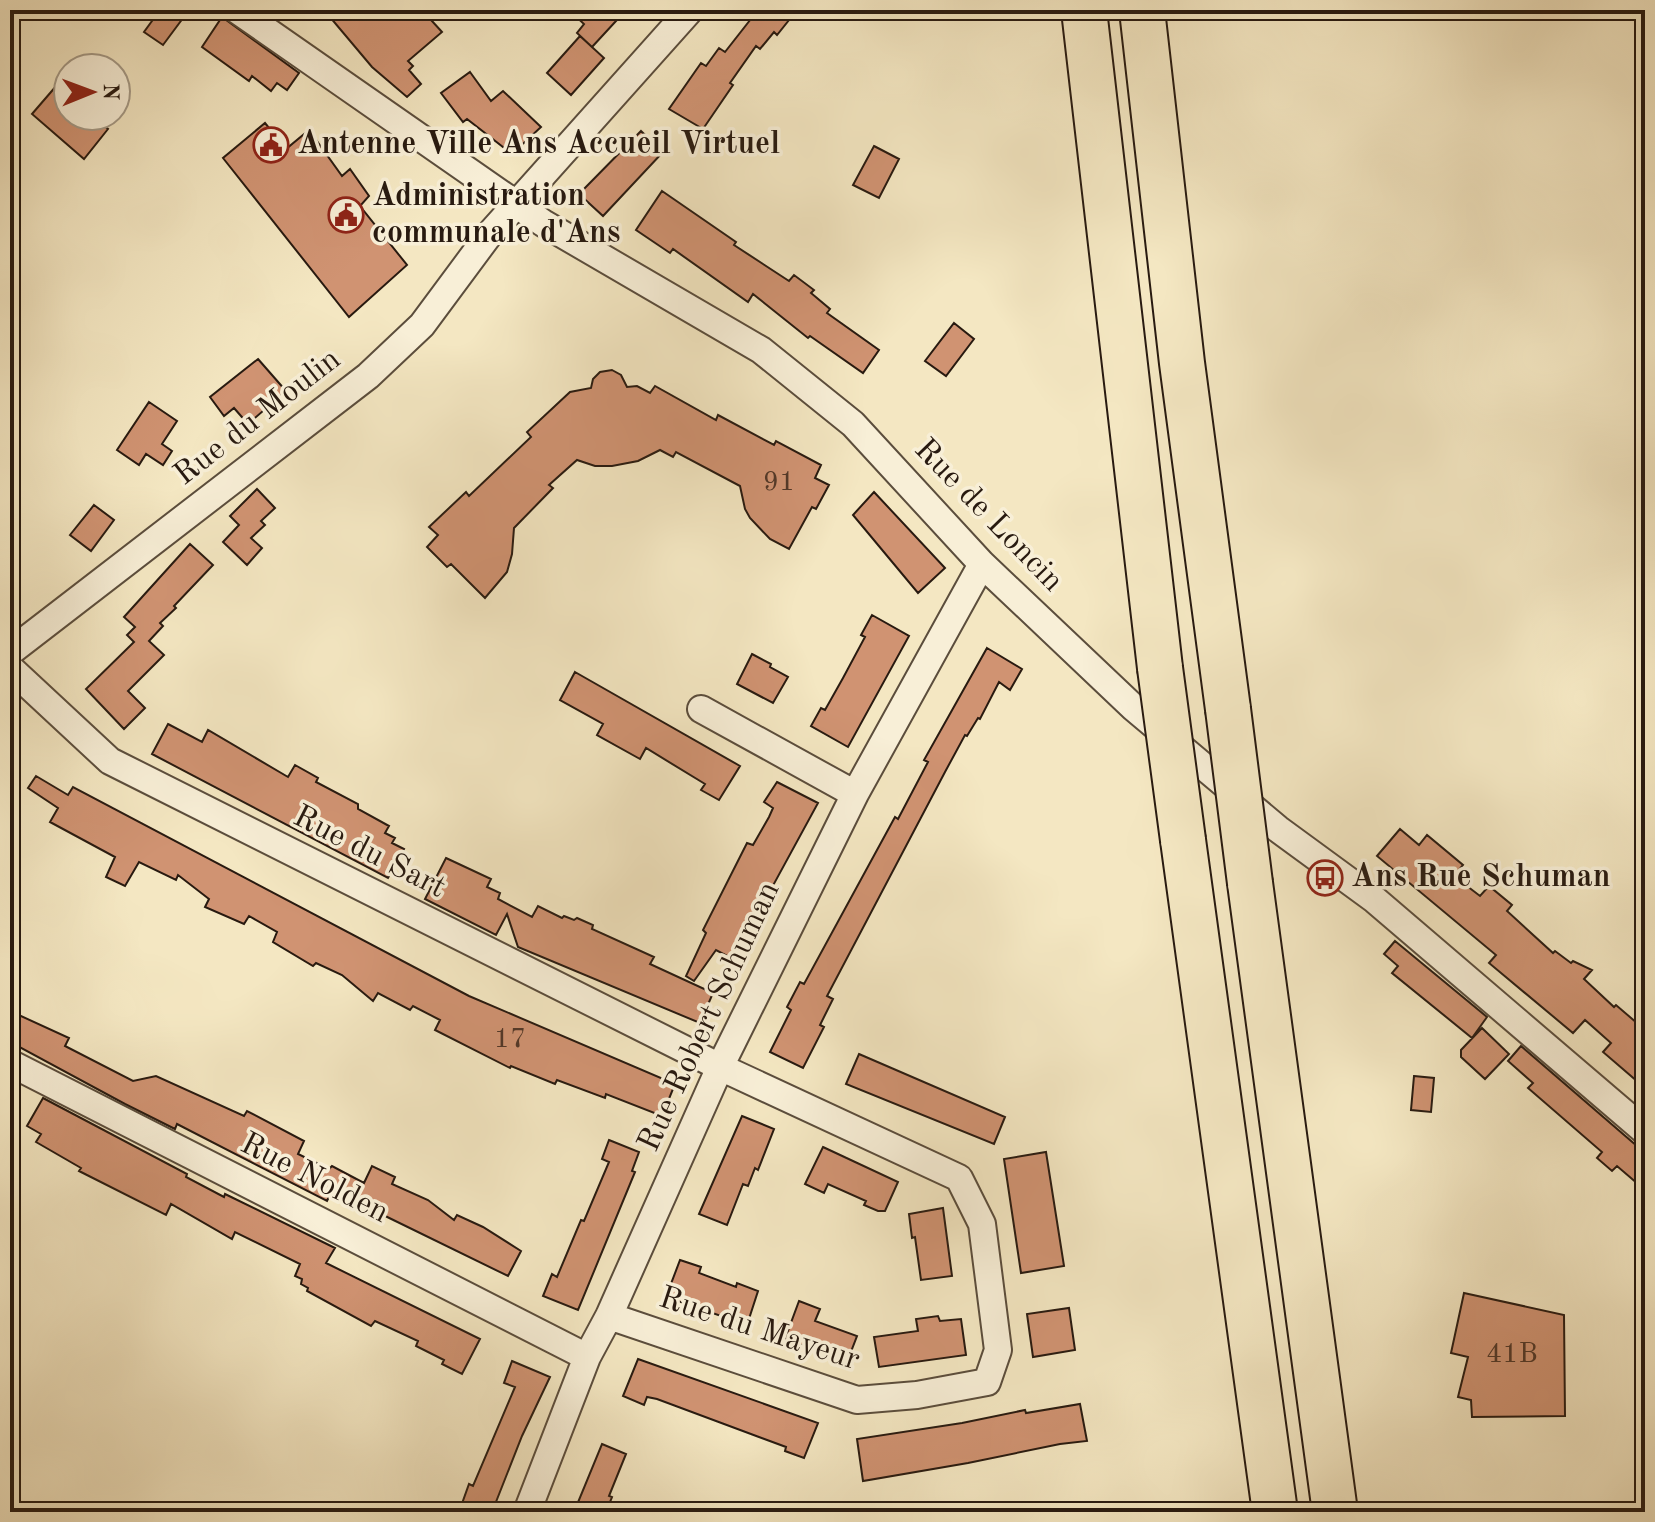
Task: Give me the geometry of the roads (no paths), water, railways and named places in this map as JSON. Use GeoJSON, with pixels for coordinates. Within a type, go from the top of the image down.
{"type":"FeatureCollection","features":[{"type":"Feature","properties":{"kind":"highway"},"geometry":{"type":"LineString","coordinates":[[1084,10],[1160,668],[1275,1512]]}},
{"type":"Feature","properties":{"kind":"highway"},"geometry":{"type":"LineString","coordinates":[[1142,10],[1182,363],[1335,1512]]}},
{"type":"Feature","properties":{"kind":"street","name":"Rue de Loncin"},"geometry":{"type":"LineString","coordinates":[[237,10],[515,204],[761,350],[853,424],[982,564],[1134,708],[1278,829],[1375,900],[1645,1131]]}},
{"type":"Feature","properties":{"kind":"street","name":"Rue du Moulin"},"geometry":{"type":"LineString","coordinates":[[10,652],[368,376],[422,325],[515,204],[690,10]]}},
{"type":"Feature","properties":{"kind":"street","name":"Rue Robert Schuman"},"geometry":{"type":"LineString","coordinates":[[527,1512],[587,1357],[609,1316],[720,1067],[855,794],[982,564]]}},
{"type":"Feature","properties":{"kind":"street","name":"Rue du Sart"},"geometry":{"type":"LineString","coordinates":[[10,668],[110,761],[720,1067]]}},
{"type":"Feature","properties":{"kind":"street"},"geometry":{"type":"LineString","coordinates":[[701,709],[855,794]]}},
{"type":"Feature","properties":{"kind":"street","name":"Rue Nolden"},"geometry":{"type":"LineString","coordinates":[[10,1063],[587,1357]]}},
{"type":"Feature","properties":{"kind":"street","name":"Rue du Mayeur"},"geometry":{"type":"LineString","coordinates":[[609,1316],[857,1400],[917,1395],[987,1382],[998,1350],[982,1224],[959,1178],[720,1067]]}},
{"type":"Feature","properties":{"kind":"place","name":"Antenne Ville Ans Accueil Virtuel"},"geometry":{"type":"Point","coordinates":[271,145]}},
{"type":"Feature","properties":{"kind":"place","name":"Administration communale d'Ans"},"geometry":{"type":"Point","coordinates":[346,215]}},
{"type":"Feature","properties":{"kind":"place","name":"Ans Rue Schuman"},"geometry":{"type":"Point","coordinates":[1325,878]}}]}
